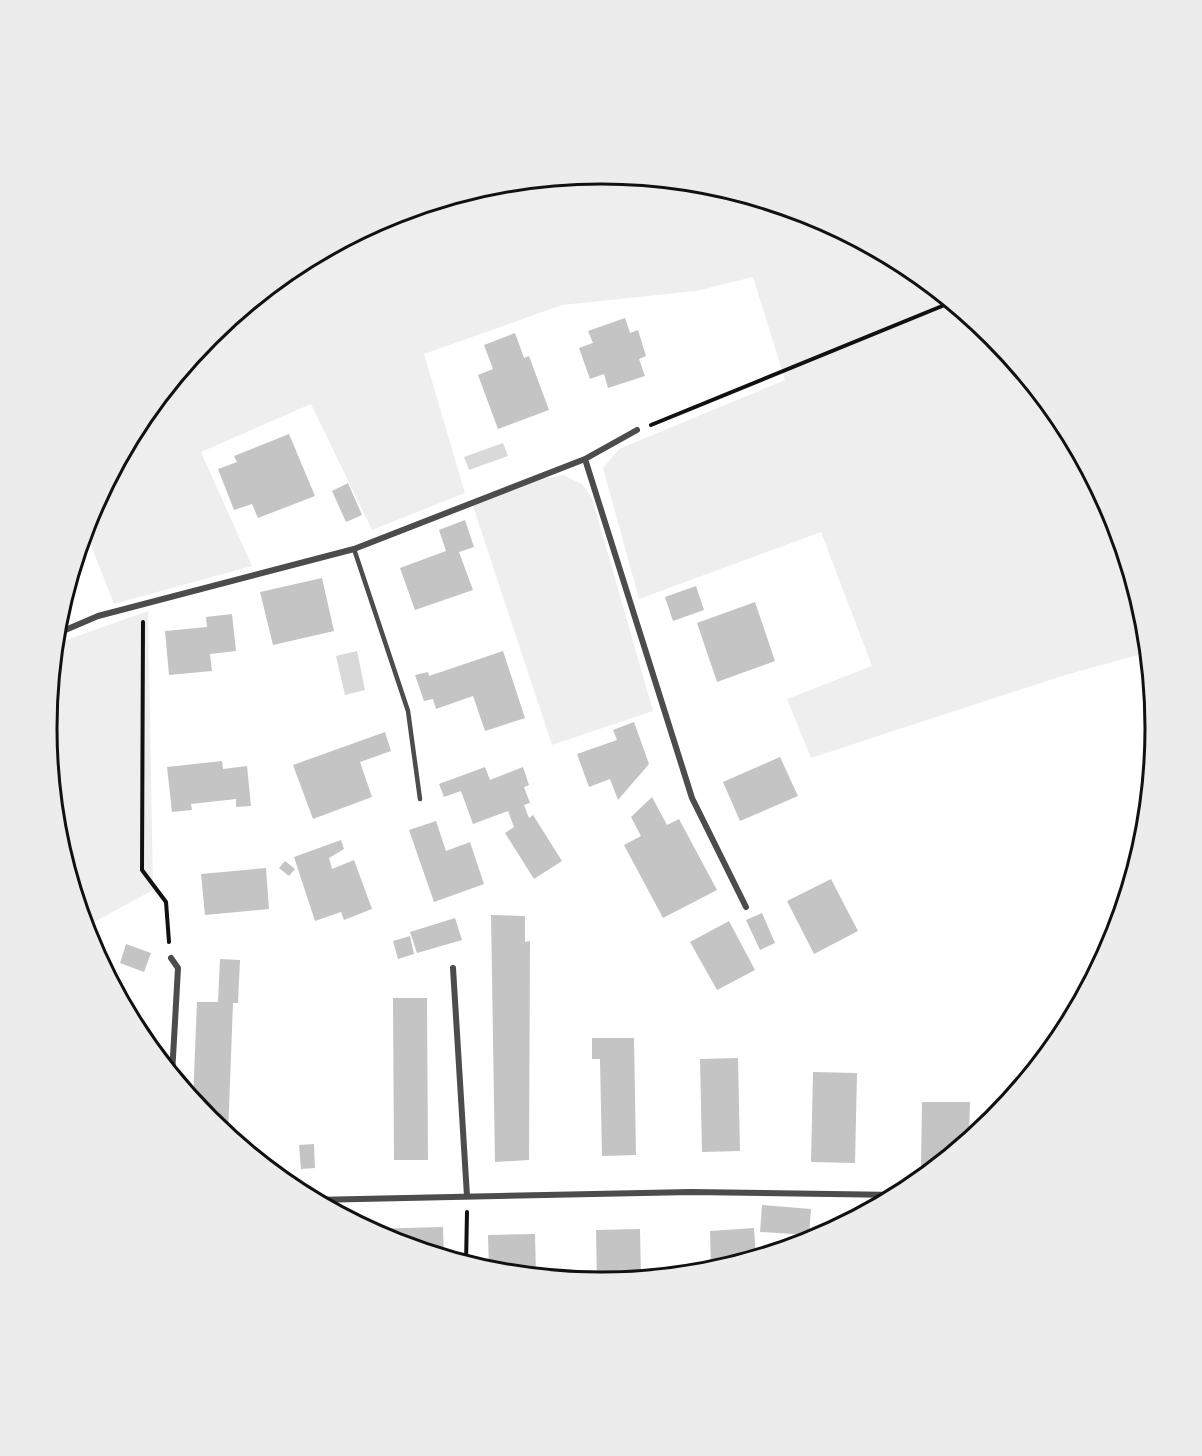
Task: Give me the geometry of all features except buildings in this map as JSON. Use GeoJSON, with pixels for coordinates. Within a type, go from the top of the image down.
{"type":"FeatureCollection","features":[{"type":"Feature","properties":{"kind":"street"},"geometry":{"type":"LineString","coordinates":[[66,630],[98,616],[354,549],[585,459],[637,430]]}},
{"type":"Feature","properties":{"kind":"street"},"geometry":{"type":"LineString","coordinates":[[585,459],[692,798],[746,907]]}},
{"type":"Feature","properties":{"kind":"street"},"geometry":{"type":"LineString","coordinates":[[171,958],[178,968],[173,1063]]}},
{"type":"Feature","properties":{"kind":"street"},"geometry":{"type":"LineString","coordinates":[[453,968],[467,1196]]}},
{"type":"Feature","properties":{"kind":"street"},"geometry":{"type":"LineString","coordinates":[[330,1200],[691,1192],[880,1195]]}},
{"type":"Feature","properties":{"kind":"lane"},"geometry":{"type":"LineString","coordinates":[[354,549],[408,711],[420,799]]}},
{"type":"Feature","properties":{"kind":"path"},"geometry":{"type":"LineString","coordinates":[[637,430],[944,306]]}},
{"type":"Feature","properties":{"kind":"path"},"geometry":{"type":"LineString","coordinates":[[143,604],[142,870],[166,902],[171,958]]}},
{"type":"Feature","properties":{"kind":"path"},"geometry":{"type":"LineString","coordinates":[[466,1255],[467,1196]]}},
{"type":"Feature","properties":{"kind":"shaded area"},"geometry":{"type":"Polygon","coordinates":[[[565,185],[637,185],[707,194],[776,213],[809,225],[842,240],[903,276],[932,296],[986,343],[1033,397],[1072,456],[1089,487],[1116,553],[1135,622],[1140,654],[1062,676],[811,758],[787,699],[872,666],[821,532],[639,599],[603,468],[619,449],[785,380],[753,277],[696,291],[562,305],[424,354],[465,493],[372,530],[311,404],[201,452],[252,566],[114,604],[90,542],[113,487],[149,426],[192,369],[216,343],[270,296],[329,257],[360,240],[426,213],[495,194],[530,189],[565,185]]]}},
{"type":"Feature","properties":{"kind":"shaded area"},"geometry":{"type":"Polygon","coordinates":[[[503,443],[508,456],[469,470],[464,457],[503,443]]]}},
{"type":"Feature","properties":{"kind":"shaded area"},"geometry":{"type":"Polygon","coordinates":[[[563,475],[582,484],[592,498],[653,711],[552,745],[473,506],[542,479],[563,475]]]}},
{"type":"Feature","properties":{"kind":"shaded area"},"geometry":{"type":"Polygon","coordinates":[[[148,611],[153,890],[93,923],[67,834],[58,764],[58,692],[64,641],[148,611]]]}},
{"type":"Feature","properties":{"kind":"shaded area"},"geometry":{"type":"Polygon","coordinates":[[[357,651],[365,690],[345,695],[336,656],[357,651]]]}}]}
